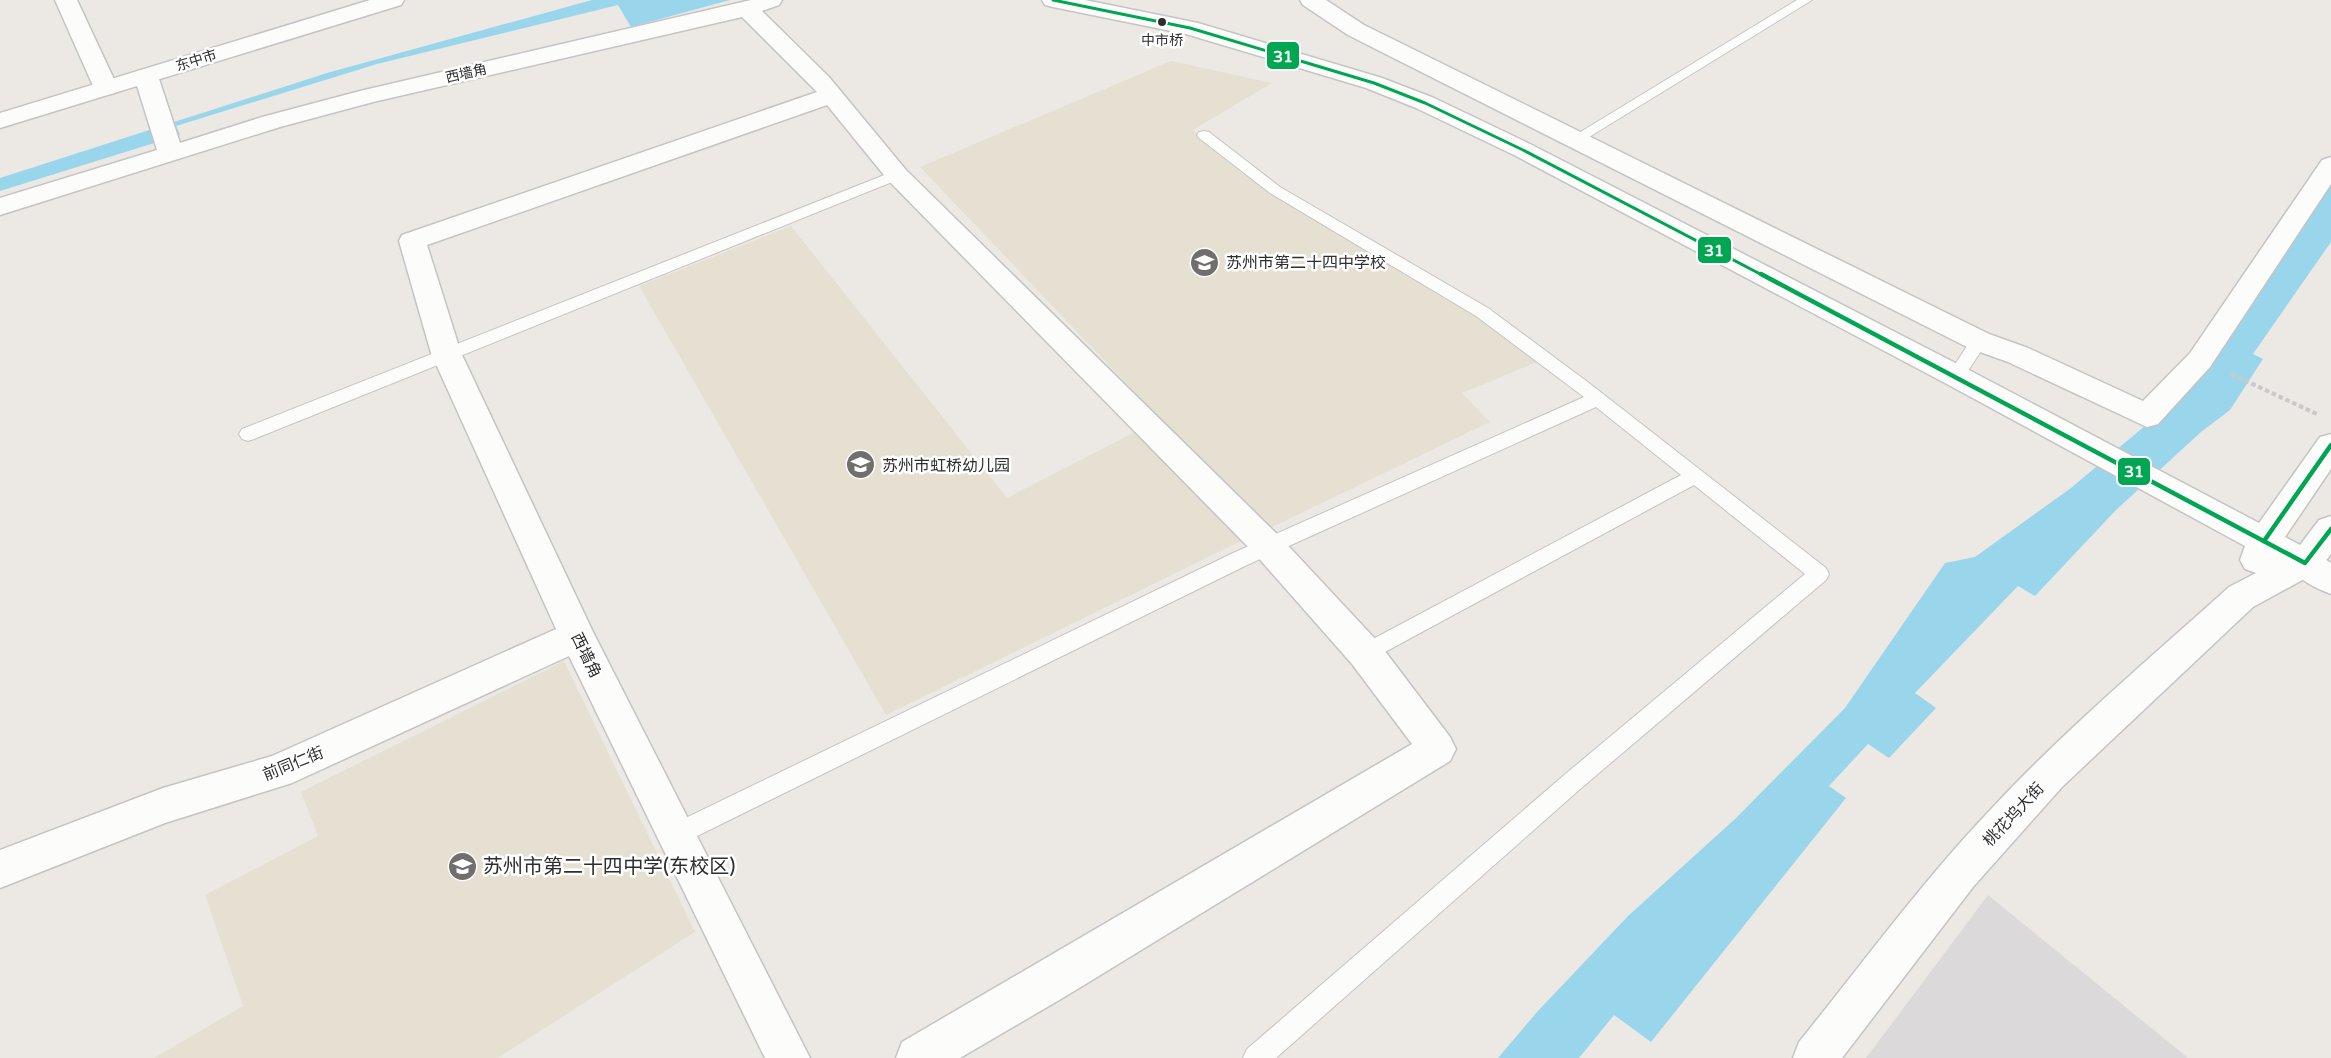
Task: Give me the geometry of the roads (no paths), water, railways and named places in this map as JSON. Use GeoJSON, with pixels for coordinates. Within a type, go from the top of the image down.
{"type":"FeatureCollection","features":[{"type":"Feature","properties":{"kind":"street"},"geometry":{"type":"LineString","coordinates":[[66,0],[106,88]]}},
{"type":"Feature","properties":{"kind":"street","name":"东中市"},"geometry":{"type":"LineString","coordinates":[[0,121],[393,0]]}},
{"type":"Feature","properties":{"kind":"street"},"geometry":{"type":"LineString","coordinates":[[1053,0],[1190,28],[1374,83],[1425,103],[1523,150],[1956,376],[2318,572]]}},
{"type":"Feature","properties":{"kind":"street"},"geometry":{"type":"LineString","coordinates":[[1311,0],[1356,30],[1979,340],[2018,355],[2147,416],[2200,360],[2331,165]]}},
{"type":"Feature","properties":{"kind":"street"},"geometry":{"type":"LineString","coordinates":[[759,4],[897,174],[1268,546],[1365,653],[1437,749],[1051,981],[918,1058]]}},
{"type":"Feature","properties":{"kind":"street","name":"西墙角"},"geometry":{"type":"LineString","coordinates":[[0,207],[167,141],[271,122],[368,96],[759,4]]}},
{"type":"Feature","properties":{"kind":"street"},"geometry":{"type":"LineString","coordinates":[[146,76],[167,141]]}},
{"type":"Feature","properties":{"kind":"street","name":"西墙角"},"geometry":{"type":"LineString","coordinates":[[788,1058],[577,636],[446,353],[412,241],[832,95]]}},
{"type":"Feature","properties":{"kind":"street","name":"桃花坞大街"},"geometry":{"type":"LineString","coordinates":[[1815,1058],[1959,874],[2005,821],[2049,775],[2241,597],[2264,541],[2326,431]]}},
{"type":"Feature","properties":{"kind":"street","name":"桃花坞大街"},"geometry":{"type":"LineString","coordinates":[[2241,597],[2318,572],[2331,529]]}},
{"type":"Feature","properties":{"kind":"street","name":"前同仁街"},"geometry":{"type":"LineString","coordinates":[[0,869],[163,806],[279,771],[577,636]]}},
{"type":"Feature","properties":{"kind":"lane"},"geometry":{"type":"LineString","coordinates":[[1576,139],[1806,0]]}},
{"type":"Feature","properties":{"kind":"lane"},"geometry":{"type":"LineString","coordinates":[[1204,135],[1275,189],[1482,312],[1819,574],[1571,783],[1256,1058]]}},
{"type":"Feature","properties":{"kind":"lane"},"geometry":{"type":"LineString","coordinates":[[248,434],[897,174]]}},
{"type":"Feature","properties":{"kind":"lane"},"geometry":{"type":"LineString","coordinates":[[1956,376],[1979,340]]}},
{"type":"Feature","properties":{"kind":"lane"},"geometry":{"type":"LineString","coordinates":[[675,835],[1268,546],[1596,399]]}},
{"type":"Feature","properties":{"kind":"lane"},"geometry":{"type":"LineString","coordinates":[[1365,653],[1695,476]]}},
{"type":"Feature","properties":{"kind":"water"},"geometry":{"type":"Polygon","coordinates":[[[592,0],[730,0],[631,27],[618,5],[377,64],[176,126],[180,135],[0,191],[0,178],[327,73],[592,0]]]}},
{"type":"Feature","properties":{"kind":"water"},"geometry":{"type":"Polygon","coordinates":[[[2331,178],[2331,242],[2253,354],[2263,359],[2230,410],[2201,432],[2116,510],[2035,596],[2018,586],[1915,693],[1936,708],[1889,758],[1868,744],[1829,786],[1846,798],[1651,1042],[1614,1015],[1579,1058],[1498,1058],[1537,1012],[1628,916],[1735,819],[1845,708],[1945,563],[1975,557],[2071,488],[2146,425],[2331,178]]]}},
{"type":"Feature","properties":{"kind":"place","name":"中市桥"},"geometry":{"type":"Point","coordinates":[1162,22]}},
{"type":"Feature","properties":{"kind":"place","name":"苏州市第二十四中学校"},"geometry":{"type":"Point","coordinates":[1205,262]}},
{"type":"Feature","properties":{"kind":"place","name":"苏州市虹桥幼儿园"},"geometry":{"type":"Point","coordinates":[861,465]}},
{"type":"Feature","properties":{"kind":"place","name":"苏州市第二十四中学(东校区)"},"geometry":{"type":"Point","coordinates":[462,866]}}]}
